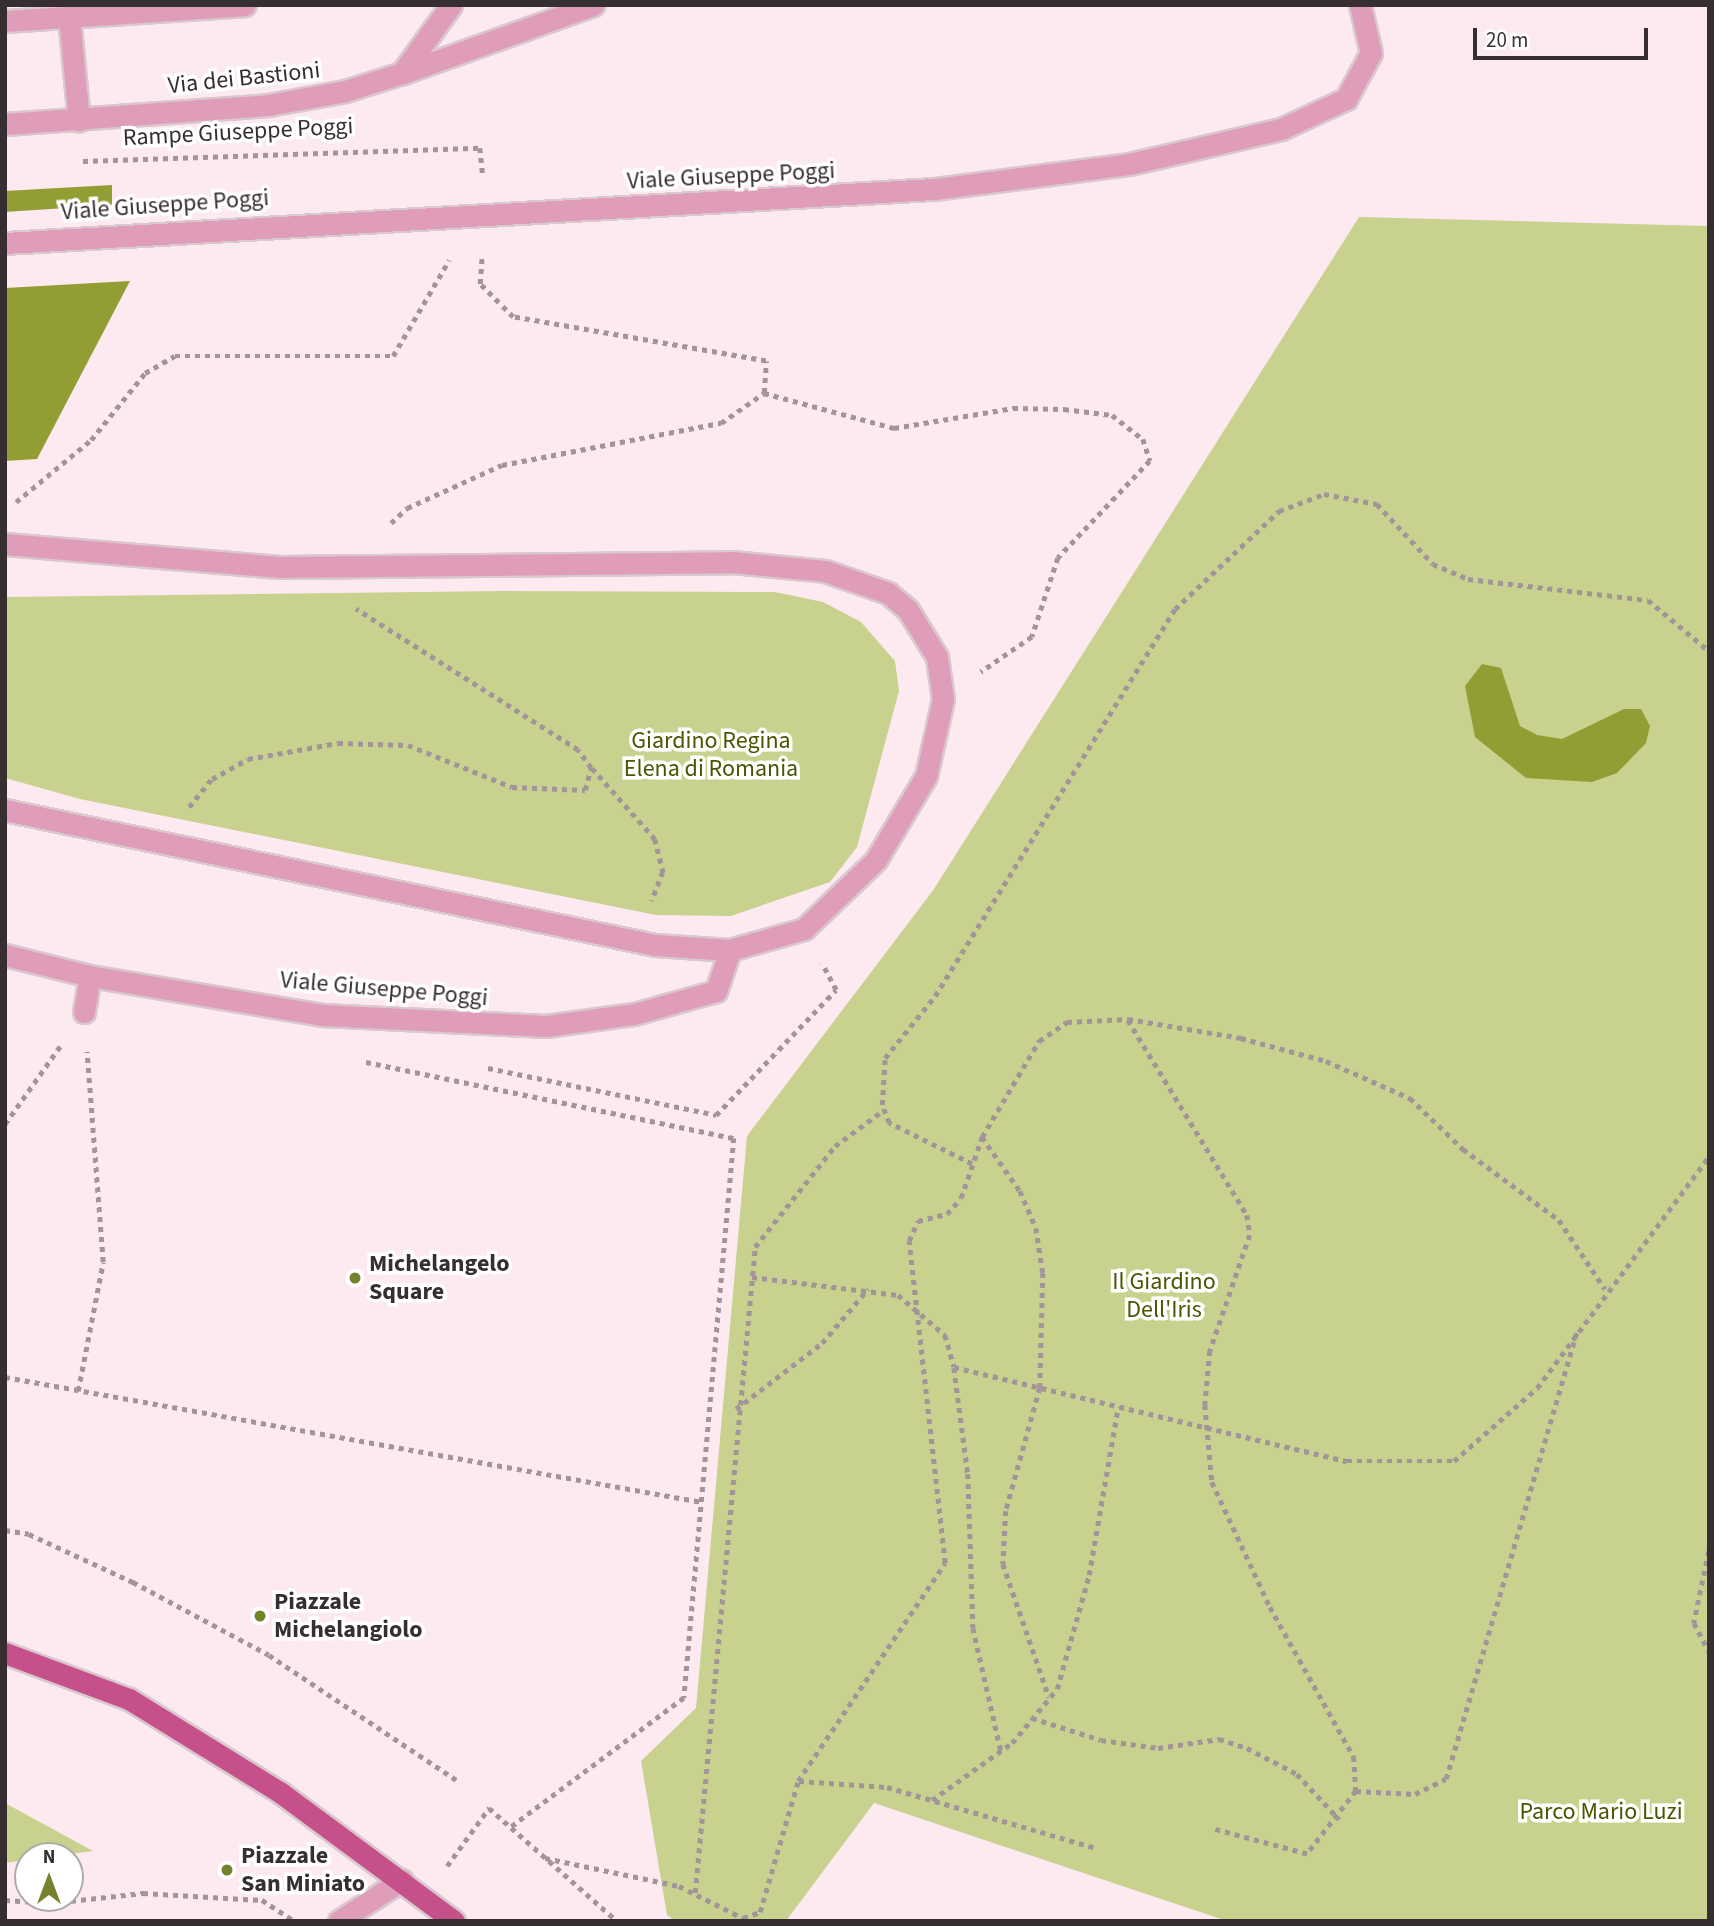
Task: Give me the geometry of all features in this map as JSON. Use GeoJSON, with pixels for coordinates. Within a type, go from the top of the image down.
{"type":"FeatureCollection","features":[{"type":"Feature","properties":{"kind":"main road"},"geometry":{"type":"LineString","coordinates":[[5,1653],[128,1699],[281,1793],[454,1921]]}},
{"type":"Feature","properties":{"kind":"street"},"geometry":{"type":"LineString","coordinates":[[5,21],[243,5]]}},
{"type":"Feature","properties":{"kind":"street"},"geometry":{"type":"LineString","coordinates":[[402,73],[451,5]]}},
{"type":"Feature","properties":{"kind":"street"},"geometry":{"type":"LineString","coordinates":[[402,73],[593,5]]}},
{"type":"Feature","properties":{"kind":"street","name":"Viale Giuseppe Poggi"},"geometry":{"type":"LineString","coordinates":[[5,243],[486,211],[934,189],[1214,147],[1280,129],[1346,99],[1371,52],[1360,5]]}},
{"type":"Feature","properties":{"kind":"street"},"geometry":{"type":"LineString","coordinates":[[69,17],[79,121]]}},
{"type":"Feature","properties":{"kind":"street","name":"Via dei Bastioni"},"geometry":{"type":"LineString","coordinates":[[5,124],[79,121],[311,100],[402,73]]}},
{"type":"Feature","properties":{"kind":"street"},"geometry":{"type":"LineString","coordinates":[[5,544],[279,567],[732,562],[825,571],[888,593],[908,610],[937,657],[943,699],[926,776],[876,860],[804,929],[730,950],[694,952],[637,942],[181,849],[5,810]]}},
{"type":"Feature","properties":{"kind":"street","name":"Viale Giuseppe Poggi"},"geometry":{"type":"LineString","coordinates":[[5,955],[90,976],[322,1015],[546,1026],[634,1014],[716,991],[730,950]]}},
{"type":"Feature","properties":{"kind":"street"},"geometry":{"type":"LineString","coordinates":[[83,1012],[90,976]]}},
{"type":"Feature","properties":{"kind":"street"},"geometry":{"type":"LineString","coordinates":[[339,1921],[402,1880]]}},
{"type":"Feature","properties":{"kind":"path","name":"Rampe Giuseppe Poggi"},"geometry":{"type":"LineString","coordinates":[[79,121],[83,165],[480,148],[486,211]]}},
{"type":"Feature","properties":{"kind":"path"},"geometry":{"type":"LineString","coordinates":[[486,211],[480,284],[513,317],[766,361],[764,393]]}},
{"type":"Feature","properties":{"kind":"path"},"geometry":{"type":"LineString","coordinates":[[16,501],[91,440],[145,373],[175,356],[393,356],[428,288],[486,211]]}},
{"type":"Feature","properties":{"kind":"path"},"geometry":{"type":"LineString","coordinates":[[637,942],[663,872],[655,839],[578,750],[470,677],[349,604],[349,566],[407,508],[502,465],[721,423],[764,393],[894,428],[1013,408],[1064,409],[1112,415],[1143,439],[1150,461],[1058,558],[1032,637],[943,699]]}},
{"type":"Feature","properties":{"kind":"path"},"geometry":{"type":"LineString","coordinates":[[972,1164],[915,1139],[890,1123],[885,1110],[885,1058],[935,996],[1175,609],[1279,511],[1324,494],[1377,504],[1433,564],[1468,579],[1648,600],[1709,651]]}},
{"type":"Feature","properties":{"kind":"path"},"geometry":{"type":"LineString","coordinates":[[181,849],[190,804],[212,779],[248,759],[292,746],[408,746],[512,787],[585,790],[591,768]]}},
{"type":"Feature","properties":{"kind":"path"},"geometry":{"type":"LineString","coordinates":[[481,1066],[716,1115],[836,990]]}},
{"type":"Feature","properties":{"kind":"path"},"geometry":{"type":"LineString","coordinates":[[5,1124],[83,1012]]}},
{"type":"Feature","properties":{"kind":"path"},"geometry":{"type":"LineString","coordinates":[[78,1391],[103,1262],[83,1012]]}},
{"type":"Feature","properties":{"kind":"path"},"geometry":{"type":"LineString","coordinates":[[1128,1019],[1247,1215],[1250,1236],[1210,1351],[1207,1428],[1212,1482],[1270,1607],[1354,1757],[1356,1791],[1339,1820],[1307,1854],[1214,1829]]}},
{"type":"Feature","properties":{"kind":"path"},"geometry":{"type":"LineString","coordinates":[[545,1857],[695,1893],[743,1918],[760,1912],[798,1781],[945,1563],[922,1318],[909,1241],[918,1221],[947,1214],[954,1206],[982,1138],[1039,1041],[1067,1022],[1128,1019],[1314,1058],[1410,1098],[1463,1149],[1559,1220],[1605,1289]]}},
{"type":"Feature","properties":{"kind":"path"},"geometry":{"type":"LineString","coordinates":[[355,1060],[734,1138],[684,1698],[511,1827]]}},
{"type":"Feature","properties":{"kind":"path"},"geometry":{"type":"LineString","coordinates":[[695,1893],[736,1409],[755,1247],[835,1146],[885,1110]]}},
{"type":"Feature","properties":{"kind":"path"},"geometry":{"type":"LineString","coordinates":[[982,1138],[1020,1191],[1037,1228],[1043,1273],[1040,1388],[1006,1511],[1003,1564],[1049,1697]]}},
{"type":"Feature","properties":{"kind":"path"},"geometry":{"type":"LineString","coordinates":[[954,1367],[1347,1461],[1454,1461],[1537,1388],[1605,1289],[1709,1157]]}},
{"type":"Feature","properties":{"kind":"path"},"geometry":{"type":"LineString","coordinates":[[752,1277],[868,1289],[898,1295],[945,1335],[954,1367],[968,1474],[973,1629],[1001,1751]]}},
{"type":"Feature","properties":{"kind":"path"},"geometry":{"type":"LineString","coordinates":[[736,1409],[822,1343],[868,1289]]}},
{"type":"Feature","properties":{"kind":"path"},"geometry":{"type":"LineString","coordinates":[[1356,1791],[1415,1794],[1447,1779],[1578,1327]]}},
{"type":"Feature","properties":{"kind":"path"},"geometry":{"type":"LineString","coordinates":[[5,1377],[702,1502]]}},
{"type":"Feature","properties":{"kind":"path"},"geometry":{"type":"LineString","coordinates":[[932,1800],[1001,1751],[1049,1697],[1089,1575],[1118,1406]]}},
{"type":"Feature","properties":{"kind":"path"},"geometry":{"type":"LineString","coordinates":[[5,1530],[29,1534],[134,1582],[269,1655],[458,1781]]}},
{"type":"Feature","properties":{"kind":"path"},"geometry":{"type":"LineString","coordinates":[[1709,1551],[1694,1623],[1709,1651]]}},
{"type":"Feature","properties":{"kind":"path"},"geometry":{"type":"LineString","coordinates":[[1032,1718],[1101,1740],[1158,1748],[1219,1739],[1247,1748],[1297,1774],[1339,1820]]}},
{"type":"Feature","properties":{"kind":"path"},"geometry":{"type":"LineString","coordinates":[[798,1781],[887,1787],[1095,1848]]}},
{"type":"Feature","properties":{"kind":"path"},"geometry":{"type":"LineString","coordinates":[[489,1808],[617,1921]]}},
{"type":"Feature","properties":{"kind":"path"},"geometry":{"type":"LineString","coordinates":[[5,1899],[51,1903],[143,1893],[262,1900],[294,1921]]}},
{"type":"Feature","properties":{"kind":"green space","name":"Il Giardino Dell'Iris"},"geometry":{"type":"Polygon","coordinates":[[[1359,217],[1709,226],[1709,1921],[1227,1921],[874,1803],[786,1921],[675,1921],[667,1915],[641,1761],[696,1708],[747,1136],[934,889],[1359,217]]]}},
{"type":"Feature","properties":{"kind":"green space","name":"Giardino Regina Elena di Romania"},"geometry":{"type":"Polygon","coordinates":[[[501,591],[775,592],[823,602],[861,622],[895,661],[899,691],[857,847],[830,882],[731,916],[656,915],[80,799],[5,778],[5,597],[501,591]]]}},
{"type":"Feature","properties":{"kind":"green space"},"geometry":{"type":"Polygon","coordinates":[[[5,1803],[76,1842],[14,1842],[14,1862],[5,1863],[5,1803]]]}},
{"type":"Feature","properties":{"kind":"shaded area"},"geometry":{"type":"Polygon","coordinates":[[[112,185],[112,205],[5,212],[5,191],[112,185]]]}},
{"type":"Feature","properties":{"kind":"shaded area"},"geometry":{"type":"Polygon","coordinates":[[[130,281],[37,459],[5,461],[5,288],[130,281]]]}},
{"type":"Feature","properties":{"kind":"shaded area"},"geometry":{"type":"Polygon","coordinates":[[[1482,664],[1501,668],[1520,726],[1537,735],[1562,739],[1624,709],[1641,709],[1650,726],[1646,743],[1617,773],[1592,782],[1526,778],[1475,737],[1465,686],[1482,664]]]}},
{"type":"Feature","properties":{"kind":"place","name":"Michelangelo Square"},"geometry":{"type":"Point","coordinates":[355,1278]}},
{"type":"Feature","properties":{"kind":"place","name":"Piazzale Michelangiolo"},"geometry":{"type":"Point","coordinates":[260,1616]}},
{"type":"Feature","properties":{"kind":"place","name":"Piazzale San Miniato"},"geometry":{"type":"Point","coordinates":[227,1870]}},
{"type":"Feature","properties":{"kind":"park label","name":"Parco Mario Luzi"},"geometry":{"type":"Point","coordinates":[1601,1812]}}]}
